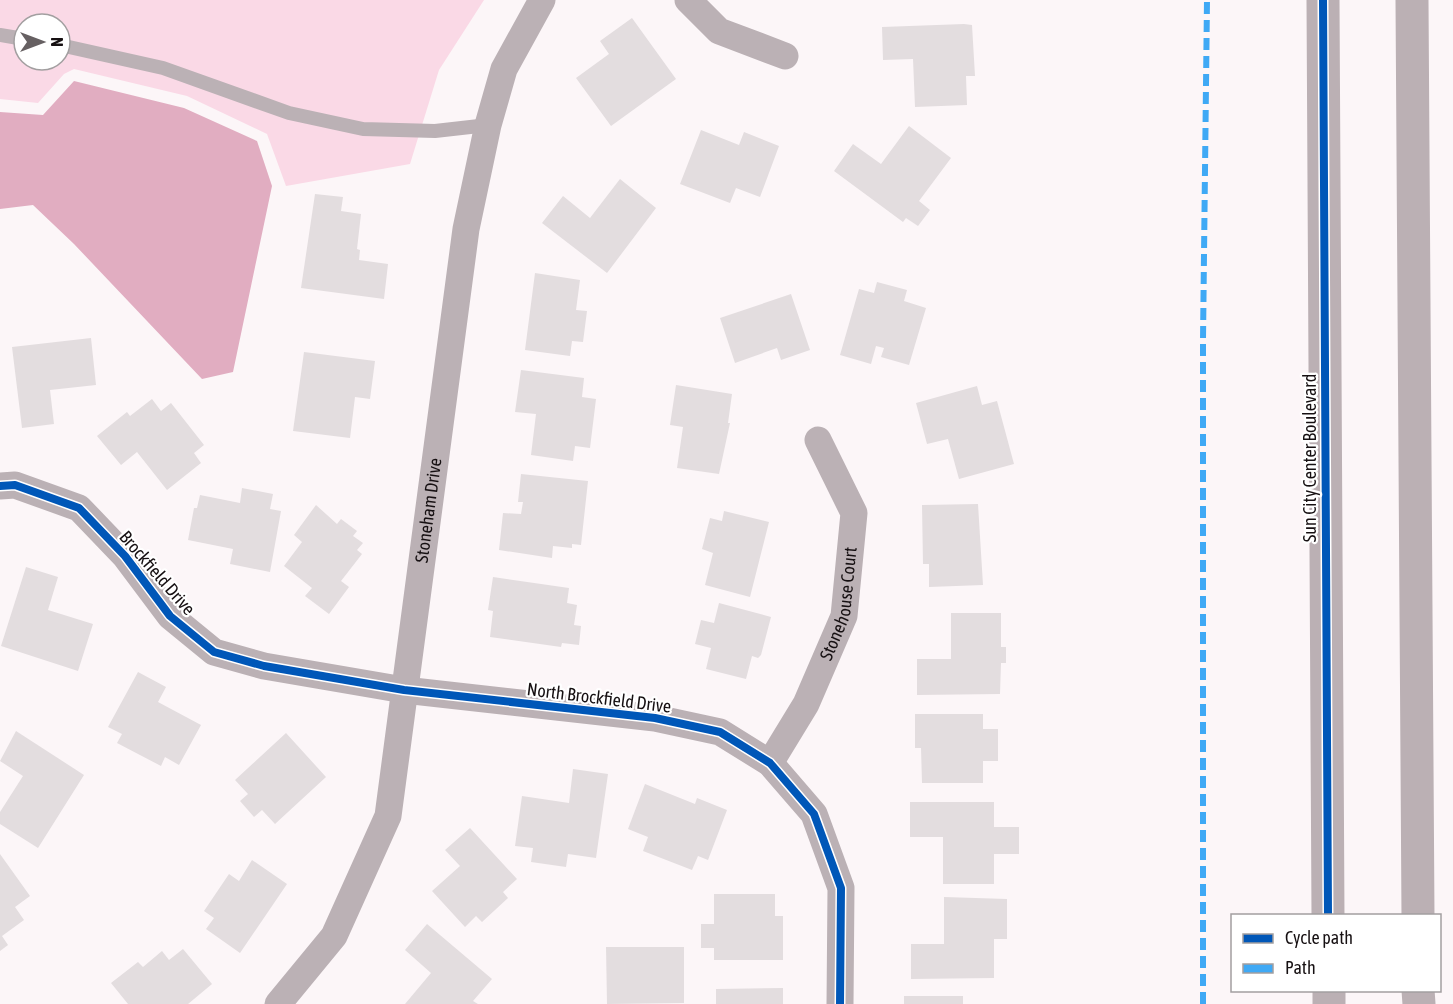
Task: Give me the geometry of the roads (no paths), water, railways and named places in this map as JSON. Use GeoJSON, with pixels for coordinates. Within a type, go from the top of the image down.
{"type":"FeatureCollection","features":[{"type":"Feature","properties":{"kind":"main road","name":"Sun City Center Boulevard"},"geometry":{"type":"LineString","coordinates":[[1323,0],[1328,914]]}},
{"type":"Feature","properties":{"kind":"main road"},"geometry":{"type":"LineString","coordinates":[[1412,0],[1418,914]]}},
{"type":"Feature","properties":{"kind":"main road"},"geometry":{"type":"LineString","coordinates":[[1326,702],[1348,797],[1350,914]]}},
{"type":"Feature","properties":{"kind":"street","name":"Stoneham Drive"},"geometry":{"type":"LineString","coordinates":[[278,1004],[334,936],[388,816],[466,229],[488,125],[504,69],[542,0]]}},
{"type":"Feature","properties":{"kind":"street"},"geometry":{"type":"LineString","coordinates":[[687,0],[719,31],[785,56]]}},
{"type":"Feature","properties":{"kind":"street","name":"Stonehouse Court"},"geometry":{"type":"LineString","coordinates":[[770,763],[806,704],[844,616],[854,513],[818,440]]}},
{"type":"Feature","properties":{"kind":"street","name":"Brockfield Drive"},"geometry":{"type":"LineString","coordinates":[[0,486],[15,485],[79,508],[125,556],[170,616],[214,652],[264,666],[404,690]]}},
{"type":"Feature","properties":{"kind":"street","name":"North Brockfield Drive"},"geometry":{"type":"LineString","coordinates":[[404,690],[655,718],[720,732],[770,763],[814,814],[841,888],[840,1004]]}},
{"type":"Feature","properties":{"kind":"lane"},"geometry":{"type":"LineString","coordinates":[[72,48],[163,68],[289,113],[363,129],[435,131],[488,125]]}}]}
